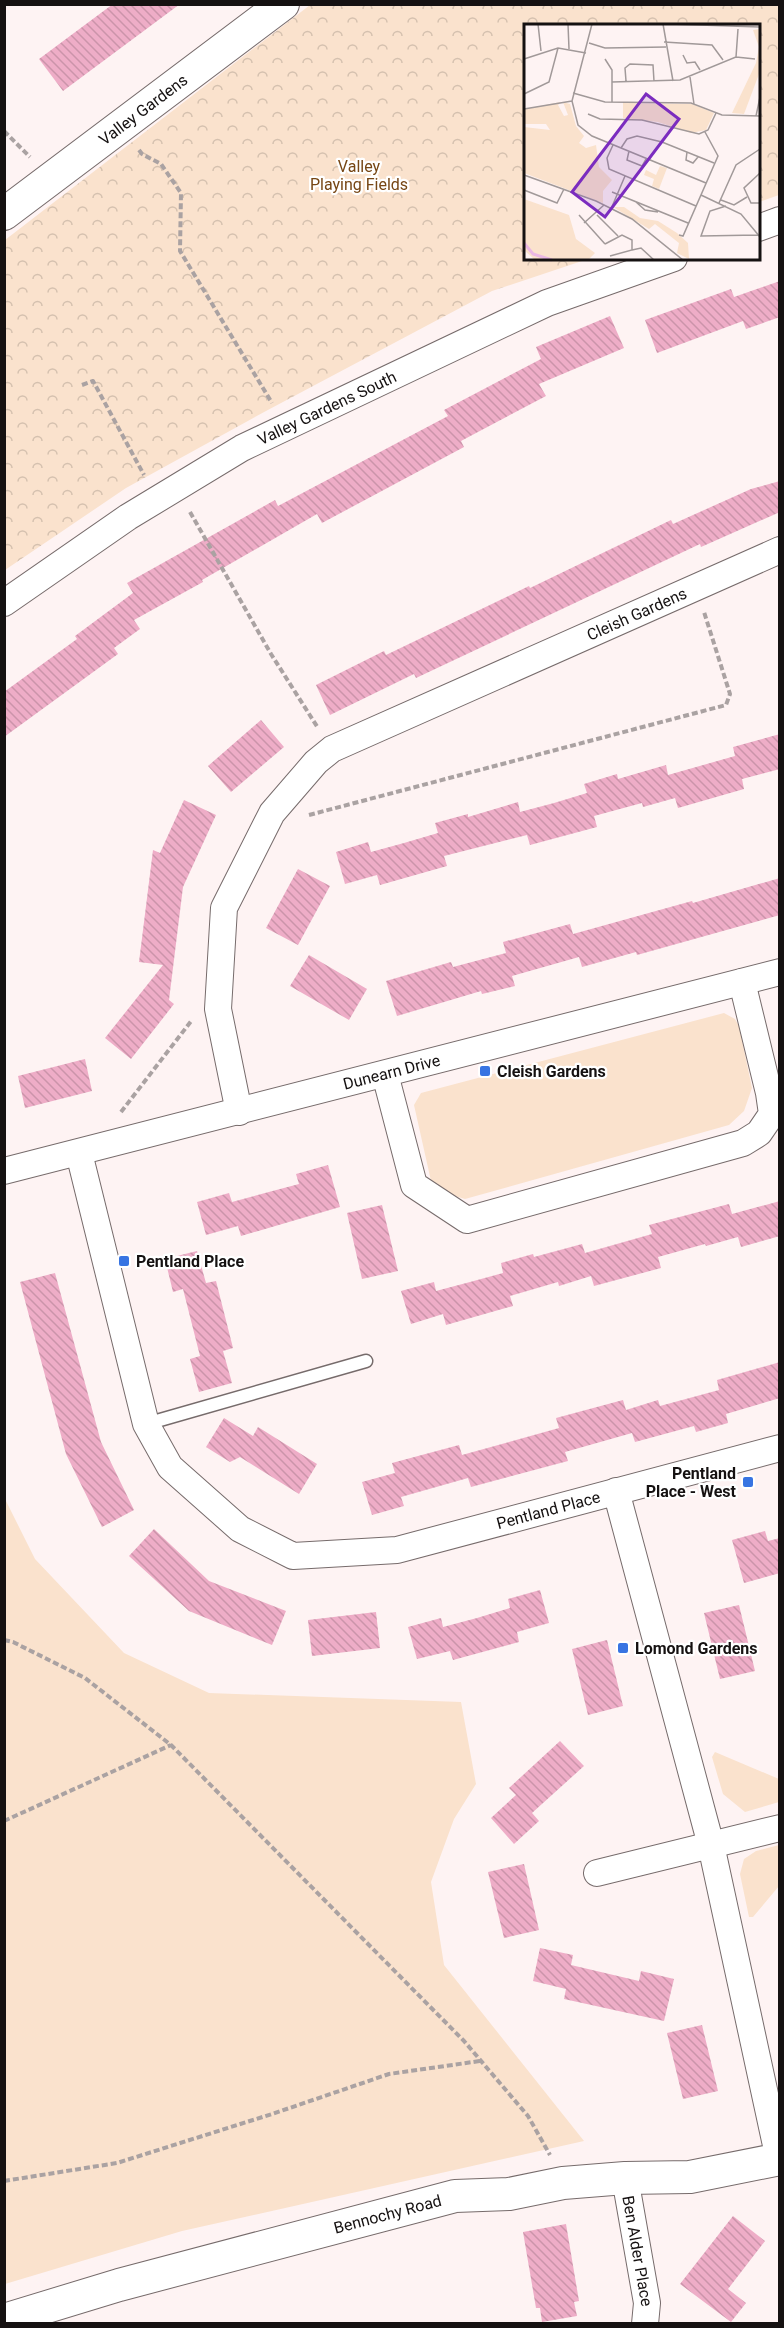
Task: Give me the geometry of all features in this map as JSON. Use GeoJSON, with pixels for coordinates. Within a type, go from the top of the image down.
{"type":"FeatureCollection","features":[{"type":"Feature","properties":{"kind":"street","name":"Valley Gardens"},"geometry":{"type":"LineString","coordinates":[[4,214],[283,4]]}},
{"type":"Feature","properties":{"kind":"street"},"geometry":{"type":"LineString","coordinates":[[760,228],[780,220]]}},
{"type":"Feature","properties":{"kind":"street","name":"Valley Gardens South"},"geometry":{"type":"LineString","coordinates":[[4,603],[128,517],[242,448],[547,303],[668,260]]}},
{"type":"Feature","properties":{"kind":"street","name":"Cleish Gardens"},"geometry":{"type":"LineString","coordinates":[[239,1112],[218,1009],[224,908],[272,813],[316,762],[332,749],[780,550]]}},
{"type":"Feature","properties":{"kind":"street","name":"Dunearn Drive"},"geometry":{"type":"LineString","coordinates":[[4,1171],[780,972]]}},
{"type":"Feature","properties":{"kind":"street"},"geometry":{"type":"LineString","coordinates":[[385,1074],[414,1185],[466,1220],[743,1143],[759,1133],[772,1114],[770,1093],[742,982]]}},
{"type":"Feature","properties":{"kind":"street","name":"Pentland Place"},"geometry":{"type":"LineString","coordinates":[[80,1153],[146,1424],[170,1467],[240,1529],[293,1556],[397,1550],[780,1448]]}},
{"type":"Feature","properties":{"kind":"street"},"geometry":{"type":"LineString","coordinates":[[616,1491],[711,1845],[779,2159]]}},
{"type":"Feature","properties":{"kind":"street"},"geometry":{"type":"LineString","coordinates":[[597,1873],[780,1828]]}},
{"type":"Feature","properties":{"kind":"street","name":"Bennochy Road"},"geometry":{"type":"LineString","coordinates":[[4,2320],[119,2285],[455,2196],[509,2194],[563,2183],[625,2178],[690,2178],[779,2159]]}},
{"type":"Feature","properties":{"kind":"street","name":"Ben Alder Place"},"geometry":{"type":"LineString","coordinates":[[625,2178],[647,2303],[645,2324]]}},
{"type":"Feature","properties":{"kind":"lane"},"geometry":{"type":"LineString","coordinates":[[146,1424],[366,1361]]}},
{"type":"Feature","properties":{"kind":"path"},"geometry":{"type":"LineString","coordinates":[[136,146],[142,154],[161,164],[181,194],[180,251],[287,427]]}},
{"type":"Feature","properties":{"kind":"path"},"geometry":{"type":"LineString","coordinates":[[82,385],[93,381],[306,709]]}},
{"type":"Feature","properties":{"kind":"path"},"geometry":{"type":"LineString","coordinates":[[265,827],[726,705],[730,694],[695,587]]}},
{"type":"Feature","properties":{"kind":"path"},"geometry":{"type":"LineString","coordinates":[[120,1113],[219,985]]}},
{"type":"Feature","properties":{"kind":"path"},"geometry":{"type":"LineString","coordinates":[[4,1640],[13,1642],[85,1678],[171,1745],[350,1924],[481,2061],[528,2116],[554,2163]]}},
{"type":"Feature","properties":{"kind":"path"},"geometry":{"type":"LineString","coordinates":[[4,1821],[171,1745]]}},
{"type":"Feature","properties":{"kind":"path"},"geometry":{"type":"LineString","coordinates":[[4,2181],[117,2163],[389,2074],[481,2061]]}},
{"type":"Feature","properties":{"kind":"green space","name":"Valley Playing Fields"},"geometry":{"type":"Polygon","coordinates":[[[310,5],[779,5],[779,195],[760,202],[760,24],[524,24],[524,260],[585,260],[492,291],[266,411],[126,488],[5,570],[5,240],[310,5]]]}},
{"type":"Feature","properties":{"kind":"green space"},"geometry":{"type":"Polygon","coordinates":[[[724,1013],[735,1019],[739,1026],[752,1088],[744,1111],[729,1125],[465,1199],[448,1194],[431,1181],[414,1105],[421,1093],[724,1013]]]}},
{"type":"Feature","properties":{"kind":"green space"},"geometry":{"type":"Polygon","coordinates":[[[5,1499],[35,1559],[124,1653],[209,1693],[461,1702],[476,1784],[454,1819],[431,1882],[444,1965],[584,2141],[182,2231],[5,2284],[5,1499]]]}},
{"type":"Feature","properties":{"kind":"green space"},"geometry":{"type":"Polygon","coordinates":[[[715,1752],[779,1779],[779,1802],[745,1812],[723,1794],[712,1757],[715,1752]]]}},
{"type":"Feature","properties":{"kind":"green space"},"geometry":{"type":"Polygon","coordinates":[[[779,1845],[779,1886],[753,1917],[749,1917],[740,1874],[744,1859],[756,1851],[779,1845]]]}},
{"type":"Feature","properties":{"kind":"building"},"geometry":{"type":"Polygon","coordinates":[[[113,4],[180,4],[63,91],[39,59],[113,4]]]}},
{"type":"Feature","properties":{"kind":"building"},"geometry":{"type":"Polygon","coordinates":[[[780,281],[780,317],[746,329],[743,321],[657,353],[645,320],[731,289],[734,297],[780,281]]]}},
{"type":"Feature","properties":{"kind":"building"},"geometry":{"type":"Polygon","coordinates":[[[610,316],[624,348],[539,384],[546,396],[461,441],[464,447],[322,523],[317,514],[134,620],[140,629],[114,648],[118,654],[4,737],[4,692],[77,639],[75,636],[133,593],[127,583],[275,500],[278,506],[448,416],[444,410],[541,359],[536,347],[610,316]]]}},
{"type":"Feature","properties":{"kind":"building"},"geometry":{"type":"Polygon","coordinates":[[[780,481],[780,512],[701,547],[700,544],[416,678],[414,674],[330,715],[316,685],[384,651],[386,655],[671,520],[673,524],[751,489],[780,481]]]}},
{"type":"Feature","properties":{"kind":"building"},"geometry":{"type":"Polygon","coordinates":[[[261,720],[284,747],[231,792],[208,766],[261,720]]]}},
{"type":"Feature","properties":{"kind":"building"},"geometry":{"type":"Polygon","coordinates":[[[780,734],[780,769],[742,779],[744,789],[678,808],[675,798],[643,807],[642,803],[594,816],[597,827],[530,845],[527,835],[444,856],[447,866],[380,885],[377,875],[345,884],[336,852],[368,842],[371,852],[404,843],[438,833],[435,823],[468,814],[468,817],[518,802],[520,812],[554,803],[587,793],[584,784],[617,774],[618,779],[666,765],[668,775],[735,756],[733,747],[780,734]]]}},
{"type":"Feature","properties":{"kind":"building"},"geometry":{"type":"Polygon","coordinates":[[[184,800],[216,815],[183,887],[169,1000],[174,1004],[131,1059],[105,1038],[163,965],[139,962],[153,850],[160,853],[184,800]]]}},
{"type":"Feature","properties":{"kind":"building"},"geometry":{"type":"Polygon","coordinates":[[[298,869],[330,886],[298,945],[266,928],[298,869]]]}},
{"type":"Feature","properties":{"kind":"building"},"geometry":{"type":"Polygon","coordinates":[[[780,878],[780,915],[637,955],[636,952],[582,967],[579,957],[512,976],[515,986],[482,994],[481,991],[397,1016],[386,981],[451,962],[453,967],[506,953],[503,942],[570,924],[573,934],[780,878]]]}},
{"type":"Feature","properties":{"kind":"building"},"geometry":{"type":"Polygon","coordinates":[[[309,955],[367,989],[349,1020],[290,986],[309,955]]]}},
{"type":"Feature","properties":{"kind":"building"},"geometry":{"type":"Polygon","coordinates":[[[85,1059],[92,1091],[25,1108],[18,1076],[85,1059]]]}},
{"type":"Feature","properties":{"kind":"building"},"geometry":{"type":"Polygon","coordinates":[[[328,1165],[340,1207],[241,1236],[238,1226],[206,1235],[197,1202],[229,1193],[232,1202],[299,1184],[296,1174],[328,1165]]]}},
{"type":"Feature","properties":{"kind":"building"},"geometry":{"type":"Polygon","coordinates":[[[780,1201],[780,1236],[741,1247],[738,1237],[706,1246],[705,1244],[658,1257],[661,1268],[594,1286],[591,1276],[559,1286],[558,1282],[510,1296],[513,1306],[446,1325],[443,1314],[411,1324],[401,1291],[434,1282],[436,1291],[503,1273],[501,1263],[533,1254],[534,1257],[582,1244],[585,1253],[652,1234],[649,1225],[729,1204],[732,1214],[780,1201]]]}},
{"type":"Feature","properties":{"kind":"building"},"geometry":{"type":"Polygon","coordinates":[[[382,1205],[398,1271],[362,1279],[347,1213],[382,1205]]]}},
{"type":"Feature","properties":{"kind":"building"},"geometry":{"type":"Polygon","coordinates":[[[197,1251],[206,1283],[216,1281],[233,1348],[223,1351],[232,1383],[199,1392],[190,1359],[200,1356],[183,1289],[173,1292],[165,1259],[197,1251]]]}},
{"type":"Feature","properties":{"kind":"building"},"geometry":{"type":"Polygon","coordinates":[[[55,1273],[101,1442],[134,1510],[102,1527],[66,1454],[20,1282],[55,1273]]]}},
{"type":"Feature","properties":{"kind":"building"},"geometry":{"type":"Polygon","coordinates":[[[780,1362],[780,1398],[726,1414],[728,1423],[696,1432],[694,1426],[635,1442],[632,1433],[565,1452],[568,1461],[471,1487],[468,1478],[401,1497],[404,1506],[372,1515],[362,1482],[395,1473],[392,1463],[459,1445],[462,1455],[559,1428],[556,1418],[623,1400],[626,1410],[658,1400],[660,1406],[719,1390],[717,1380],[780,1362]]]}},
{"type":"Feature","properties":{"kind":"building"},"geometry":{"type":"Polygon","coordinates":[[[224,1418],[253,1436],[258,1427],[317,1464],[299,1494],[240,1457],[230,1462],[206,1447],[224,1418]]]}},
{"type":"Feature","properties":{"kind":"building"},"geometry":{"type":"Polygon","coordinates":[[[154,1529],[209,1581],[286,1611],[272,1645],[189,1611],[129,1556],[154,1529]]]}},
{"type":"Feature","properties":{"kind":"building"},"geometry":{"type":"Polygon","coordinates":[[[765,1531],[768,1541],[780,1538],[780,1573],[744,1583],[732,1540],[765,1531]]]}},
{"type":"Feature","properties":{"kind":"building"},"geometry":{"type":"Polygon","coordinates":[[[540,1590],[549,1623],[517,1632],[519,1642],[453,1660],[450,1651],[417,1659],[408,1627],[441,1618],[443,1627],[477,1618],[510,1608],[508,1599],[540,1590]]]}},
{"type":"Feature","properties":{"kind":"building"},"geometry":{"type":"Polygon","coordinates":[[[739,1605],[755,1671],[720,1679],[704,1613],[739,1605]]]}},
{"type":"Feature","properties":{"kind":"building"},"geometry":{"type":"Polygon","coordinates":[[[376,1612],[380,1648],[312,1656],[308,1620],[376,1612]]]}},
{"type":"Feature","properties":{"kind":"building"},"geometry":{"type":"Polygon","coordinates":[[[607,1640],[623,1706],[588,1715],[572,1649],[607,1640]]]}},
{"type":"Feature","properties":{"kind":"building"},"geometry":{"type":"Polygon","coordinates":[[[560,1741],[584,1766],[532,1813],[539,1821],[514,1844],[491,1818],[516,1795],[509,1788],[560,1741]]]}},
{"type":"Feature","properties":{"kind":"building"},"geometry":{"type":"Polygon","coordinates":[[[524,1864],[539,1930],[504,1938],[488,1872],[524,1864]]]}},
{"type":"Feature","properties":{"kind":"building"},"geometry":{"type":"Polygon","coordinates":[[[540,1948],[573,1955],[571,1965],[639,1981],[641,1971],[674,1979],[664,2021],[564,1999],[566,1989],[533,1981],[540,1948]]]}},
{"type":"Feature","properties":{"kind":"building"},"geometry":{"type":"Polygon","coordinates":[[[702,2025],[718,2091],[683,2099],[667,2033],[702,2025]]]}},
{"type":"Feature","properties":{"kind":"building"},"geometry":{"type":"Polygon","coordinates":[[[733,2216],[765,2241],[728,2289],[746,2303],[731,2322],[680,2284],[733,2216]]]}},
{"type":"Feature","properties":{"kind":"building"},"geometry":{"type":"Polygon","coordinates":[[[566,2224],[579,2301],[574,2302],[577,2316],[542,2322],[540,2308],[536,2308],[523,2232],[566,2224]]]}},
{"type":"Feature","properties":{"kind":"place","name":"Cleish Gardens"},"geometry":{"type":"Point","coordinates":[485,1071]}},
{"type":"Feature","properties":{"kind":"place","name":"Pentland Place"},"geometry":{"type":"Point","coordinates":[124,1261]}},
{"type":"Feature","properties":{"kind":"place","name":"Pentland Place - West"},"geometry":{"type":"Point","coordinates":[748,1482]}},
{"type":"Feature","properties":{"kind":"place","name":"Lomond Gardens"},"geometry":{"type":"Point","coordinates":[623,1648]}}]}
